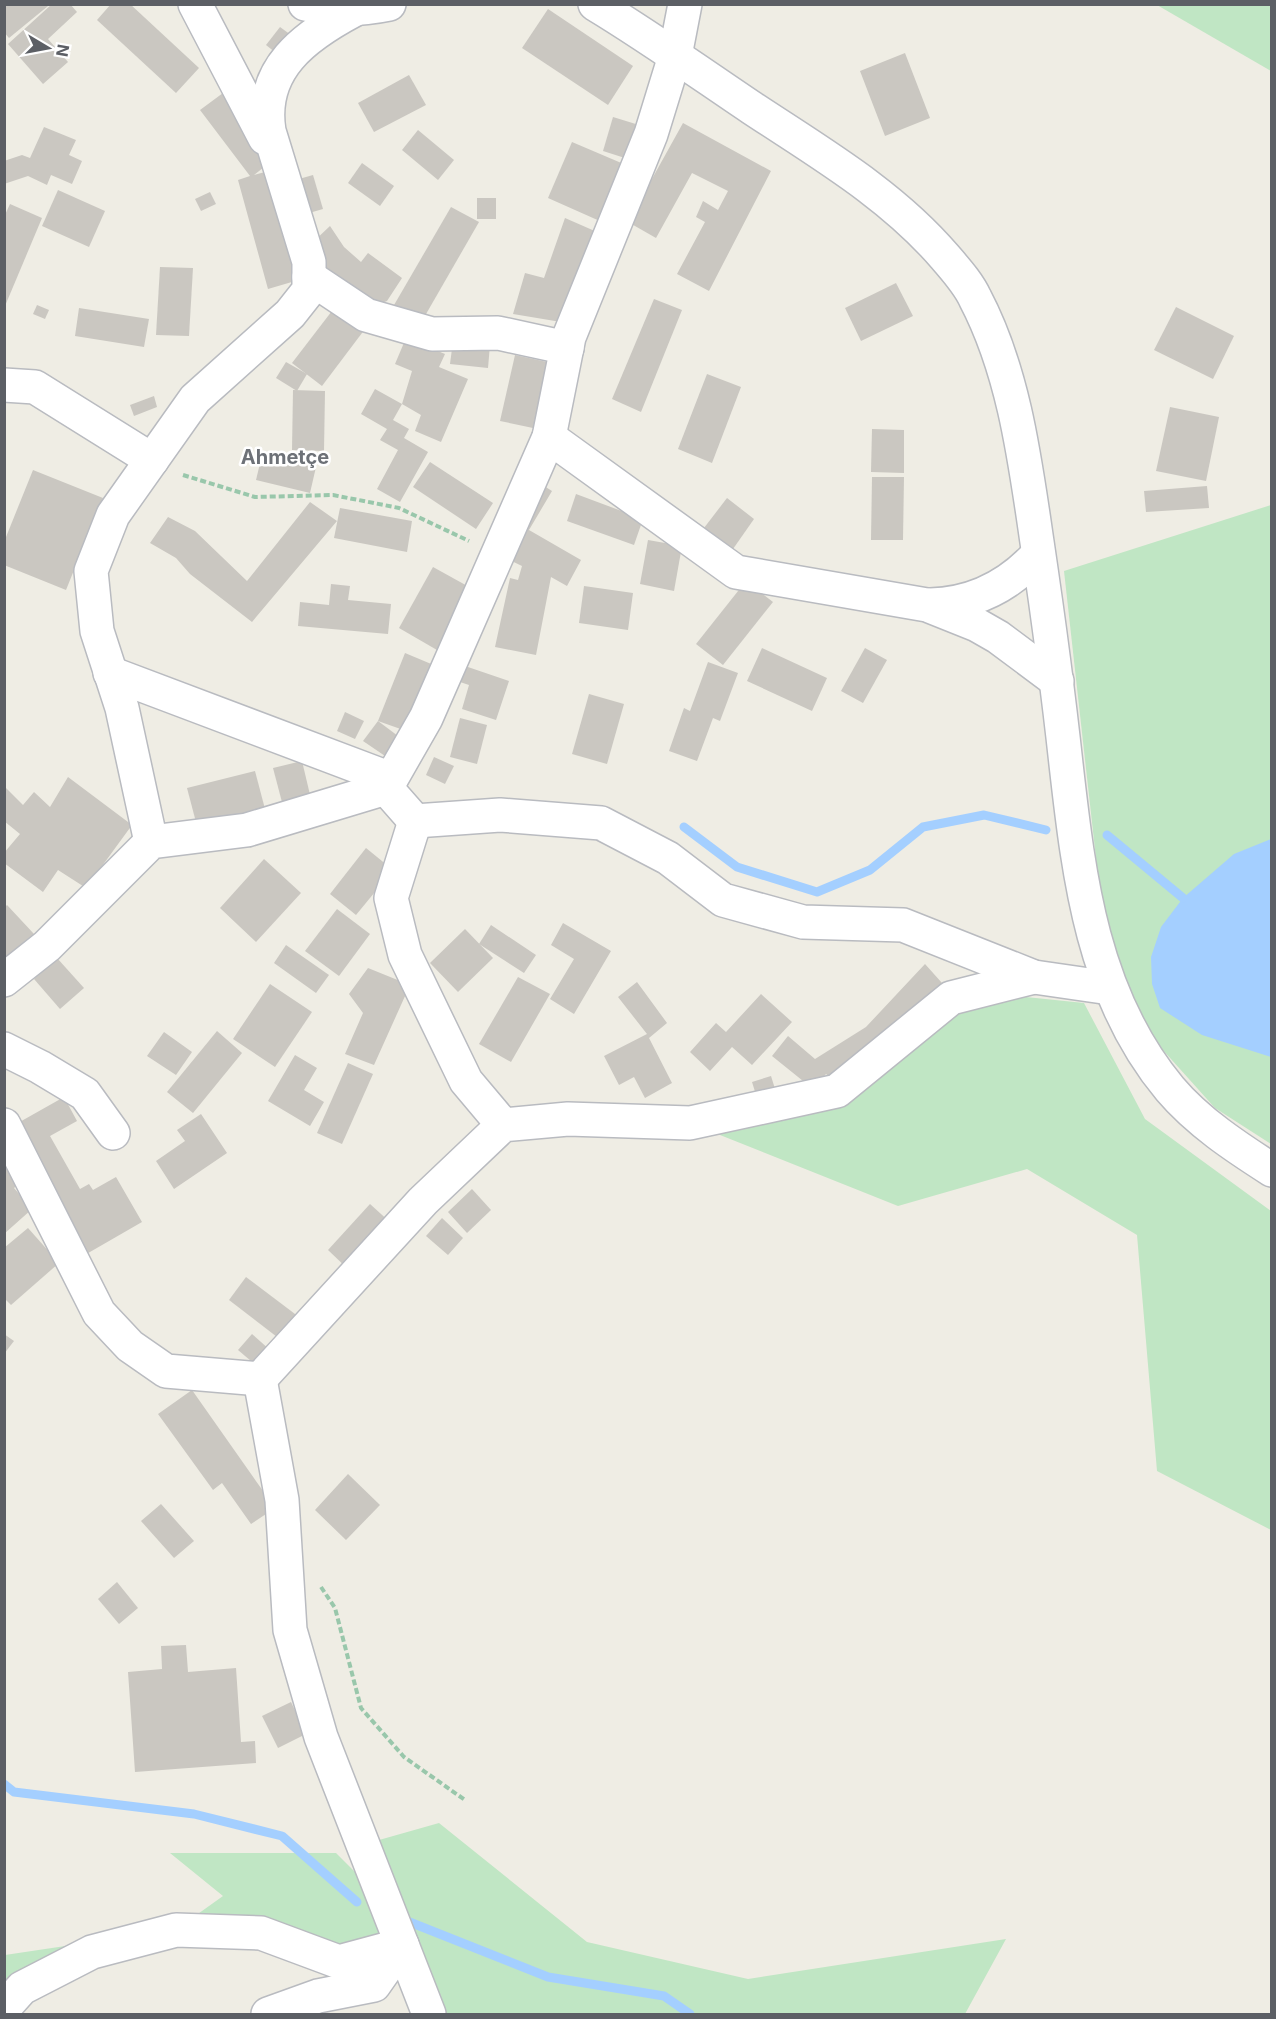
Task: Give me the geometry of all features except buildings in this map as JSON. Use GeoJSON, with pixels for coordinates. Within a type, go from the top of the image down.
{"type":"FeatureCollection","features":[{"type":"Feature","properties":{"kind":"street"},"geometry":{"type":"LineString","coordinates":[[195,4],[281,168]]}},
{"type":"Feature","properties":{"kind":"street"},"geometry":{"type":"LineString","coordinates":[[305,4],[331,9],[354,10],[389,4]]}},
{"type":"Feature","properties":{"kind":"street"},"geometry":{"type":"LineString","coordinates":[[595,4],[872,187],[927,236],[956,269],[975,296],[1003,368],[1022,452],[1057,681],[1076,852],[1095,942],[1110,988],[1145,1054],[1185,1106],[1272,1170]]}},
{"type":"Feature","properties":{"kind":"street"},"geometry":{"type":"LineString","coordinates":[[4,980],[47,946],[151,842],[247,830],[388,784],[426,718],[549,437],[569,337],[651,134],[675,56],[685,4]]}},
{"type":"Feature","properties":{"kind":"street"},"geometry":{"type":"LineString","coordinates":[[151,842],[122,708],[98,631],[92,571],[114,515],[195,399],[290,314],[309,290],[309,262],[266,116],[270,87],[283,64],[314,34],[354,10]]}},
{"type":"Feature","properties":{"kind":"street"},"geometry":{"type":"LineString","coordinates":[[309,276],[366,315],[432,334],[498,333],[567,348]]}},
{"type":"Feature","properties":{"kind":"street"},"geometry":{"type":"LineString","coordinates":[[4,385],[35,387],[152,460]]}},
{"type":"Feature","properties":{"kind":"street"},"geometry":{"type":"LineString","coordinates":[[549,437],[736,572],[927,605],[969,622],[998,638],[1057,681]]}},
{"type":"Feature","properties":{"kind":"street"},"geometry":{"type":"LineString","coordinates":[[927,605],[963,602],[986,594],[1016,576],[1038,554]]}},
{"type":"Feature","properties":{"kind":"street"},"geometry":{"type":"LineString","coordinates":[[110,673],[388,784],[415,821]]}},
{"type":"Feature","properties":{"kind":"street"},"geometry":{"type":"LineString","coordinates":[[415,821],[500,815],[601,823],[668,858],[723,900],[802,922],[903,926],[1034,977],[1110,988]]}},
{"type":"Feature","properties":{"kind":"street"},"geometry":{"type":"LineString","coordinates":[[415,821],[391,898],[405,955],[466,1081],[503,1125]]}},
{"type":"Feature","properties":{"kind":"street"},"geometry":{"type":"LineString","coordinates":[[260,1379],[423,1201],[503,1125],[568,1119],[690,1123],[837,1091],[951,998],[1034,977]]}},
{"type":"Feature","properties":{"kind":"street"},"geometry":{"type":"LineString","coordinates":[[4,1049],[85,1094],[113,1133]]}},
{"type":"Feature","properties":{"kind":"street"},"geometry":{"type":"LineString","coordinates":[[4,1125],[99,1313],[130,1346],[166,1371],[260,1379]]}},
{"type":"Feature","properties":{"kind":"street"},"geometry":{"type":"LineString","coordinates":[[260,1379],[282,1500],[290,1630],[321,1737],[429,2014]]}},
{"type":"Feature","properties":{"kind":"street"},"geometry":{"type":"LineString","coordinates":[[4,2008],[22,1988],[92,1952],[176,1930],[261,1934],[339,1962],[402,1945]]}},
{"type":"Feature","properties":{"kind":"street"},"geometry":{"type":"LineString","coordinates":[[268,2014],[318,1996],[374,1985],[402,1945]]}},
{"type":"Feature","properties":{"kind":"path"},"geometry":{"type":"LineString","coordinates":[[152,460],[190,478],[255,497],[333,495],[399,508],[497,554]]}},
{"type":"Feature","properties":{"kind":"path"},"geometry":{"type":"LineString","coordinates":[[316,1580],[335,1608],[360,1708],[404,1757],[465,1800]]}},
{"type":"Feature","properties":{"kind":"green space"},"geometry":{"type":"Polygon","coordinates":[[[1157,5],[1271,5],[1271,71],[1157,5]]]}},
{"type":"Feature","properties":{"kind":"green space"},"geometry":{"type":"Polygon","coordinates":[[[1271,505],[1271,1144],[1215,1108],[1153,1039],[1106,948],[1064,571],[1271,505]]]}},
{"type":"Feature","properties":{"kind":"green space"},"geometry":{"type":"Polygon","coordinates":[[[1026,997],[1084,1003],[1145,1119],[1271,1211],[1271,1530],[1157,1471],[1137,1235],[1027,1169],[898,1206],[715,1133],[841,1105],[955,1010],[1026,997]]]}},
{"type":"Feature","properties":{"kind":"green space"},"geometry":{"type":"Polygon","coordinates":[[[439,1823],[587,1942],[748,1979],[1006,1939],[965,2014],[439,2014],[372,1842],[439,1823]]]}},
{"type":"Feature","properties":{"kind":"green space"},"geometry":{"type":"Polygon","coordinates":[[[170,1853],[336,1853],[366,1883],[388,1939],[342,1951],[188,1921],[223,1896],[170,1853]]]}},
{"type":"Feature","properties":{"kind":"green space"},"geometry":{"type":"Polygon","coordinates":[[[92,1942],[5,1991],[5,1955],[92,1942]]]}},
{"type":"Feature","properties":{"kind":"water"},"geometry":{"type":"Polygon","coordinates":[[[1271,839],[1271,1057],[1202,1035],[1160,1008],[1152,984],[1151,957],[1161,927],[1183,898],[1234,854],[1271,839]]]}},
{"type":"Feature","properties":{"kind":"waterway"},"geometry":{"type":"LineString","coordinates":[[684,827],[737,867],[817,892],[870,870],[923,827],[984,815],[1046,830]]}},
{"type":"Feature","properties":{"kind":"waterway"},"geometry":{"type":"LineString","coordinates":[[1107,835],[1183,898]]}},
{"type":"Feature","properties":{"kind":"waterway"},"geometry":{"type":"LineString","coordinates":[[4,1784],[14,1792],[194,1814],[282,1836],[357,1902]]}},
{"type":"Feature","properties":{"kind":"waterway"},"geometry":{"type":"LineString","coordinates":[[407,1921],[548,1977],[664,1996],[690,2014]]}},
{"type":"Feature","properties":{"kind":"district","name":"Ahmetçe"},"geometry":{"type":"Point","coordinates":[285,457]}}]}
